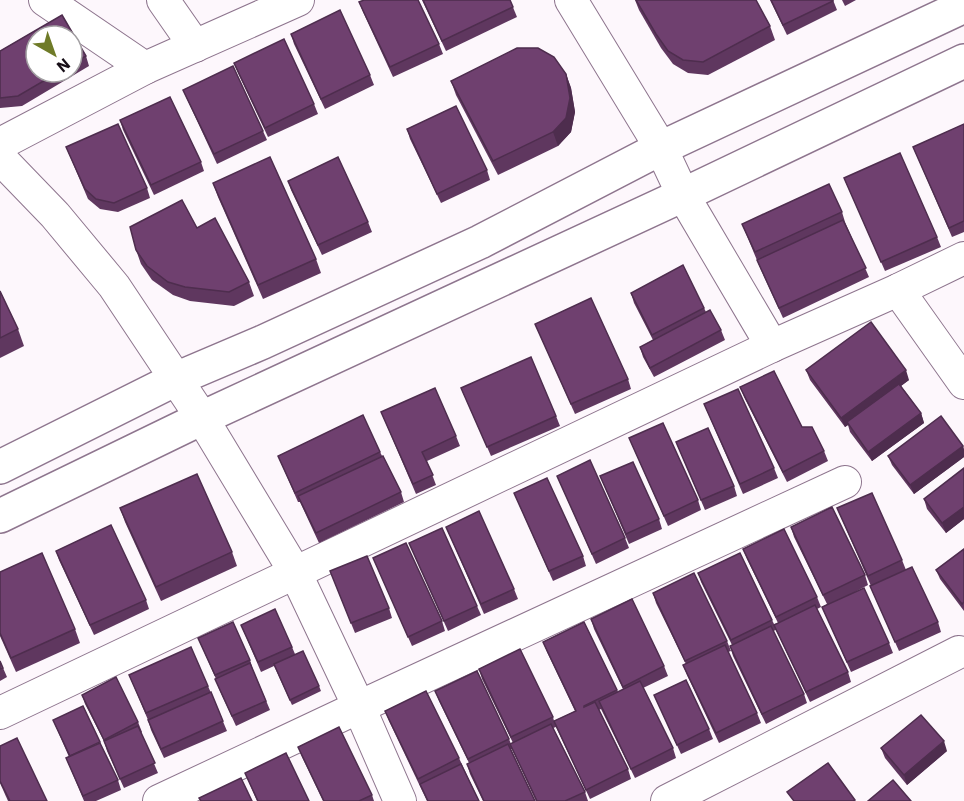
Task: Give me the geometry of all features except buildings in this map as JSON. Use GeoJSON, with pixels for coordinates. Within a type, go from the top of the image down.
{"type":"FeatureCollection","features":[{"type":"Feature","properties":{"kind":"main road"},"geometry":{"type":"LineString","coordinates":[[0,467],[176,379],[263,342],[480,242],[661,148],[964,6]]}},
{"type":"Feature","properties":{"kind":"main road"},"geometry":{"type":"LineString","coordinates":[[0,516],[202,418],[683,195],[964,61]]}},
{"type":"Feature","properties":{"kind":"street"},"geometry":{"type":"LineString","coordinates":[[45,0],[145,68]]}},
{"type":"Feature","properties":{"kind":"street"},"geometry":{"type":"LineString","coordinates":[[163,0],[195,46]]}},
{"type":"Feature","properties":{"kind":"street"},"geometry":{"type":"LineString","coordinates":[[0,144],[145,68],[298,0]]}},
{"type":"Feature","properties":{"kind":"street"},"geometry":{"type":"LineString","coordinates":[[572,0],[661,148],[683,195],[772,346]]}},
{"type":"Feature","properties":{"kind":"street"},"geometry":{"type":"LineString","coordinates":[[0,158],[55,215],[114,286],[202,418],[295,572],[359,707],[400,801]]}},
{"type":"Feature","properties":{"kind":"street"},"geometry":{"type":"LineString","coordinates":[[0,713],[772,346],[964,258]]}},
{"type":"Feature","properties":{"kind":"street"},"geometry":{"type":"LineString","coordinates":[[898,290],[964,383]]}},
{"type":"Feature","properties":{"kind":"street"},"geometry":{"type":"LineString","coordinates":[[159,801],[845,483]]}},
{"type":"Feature","properties":{"kind":"street"},"geometry":{"type":"LineString","coordinates":[[668,801],[959,652]]}}]}
